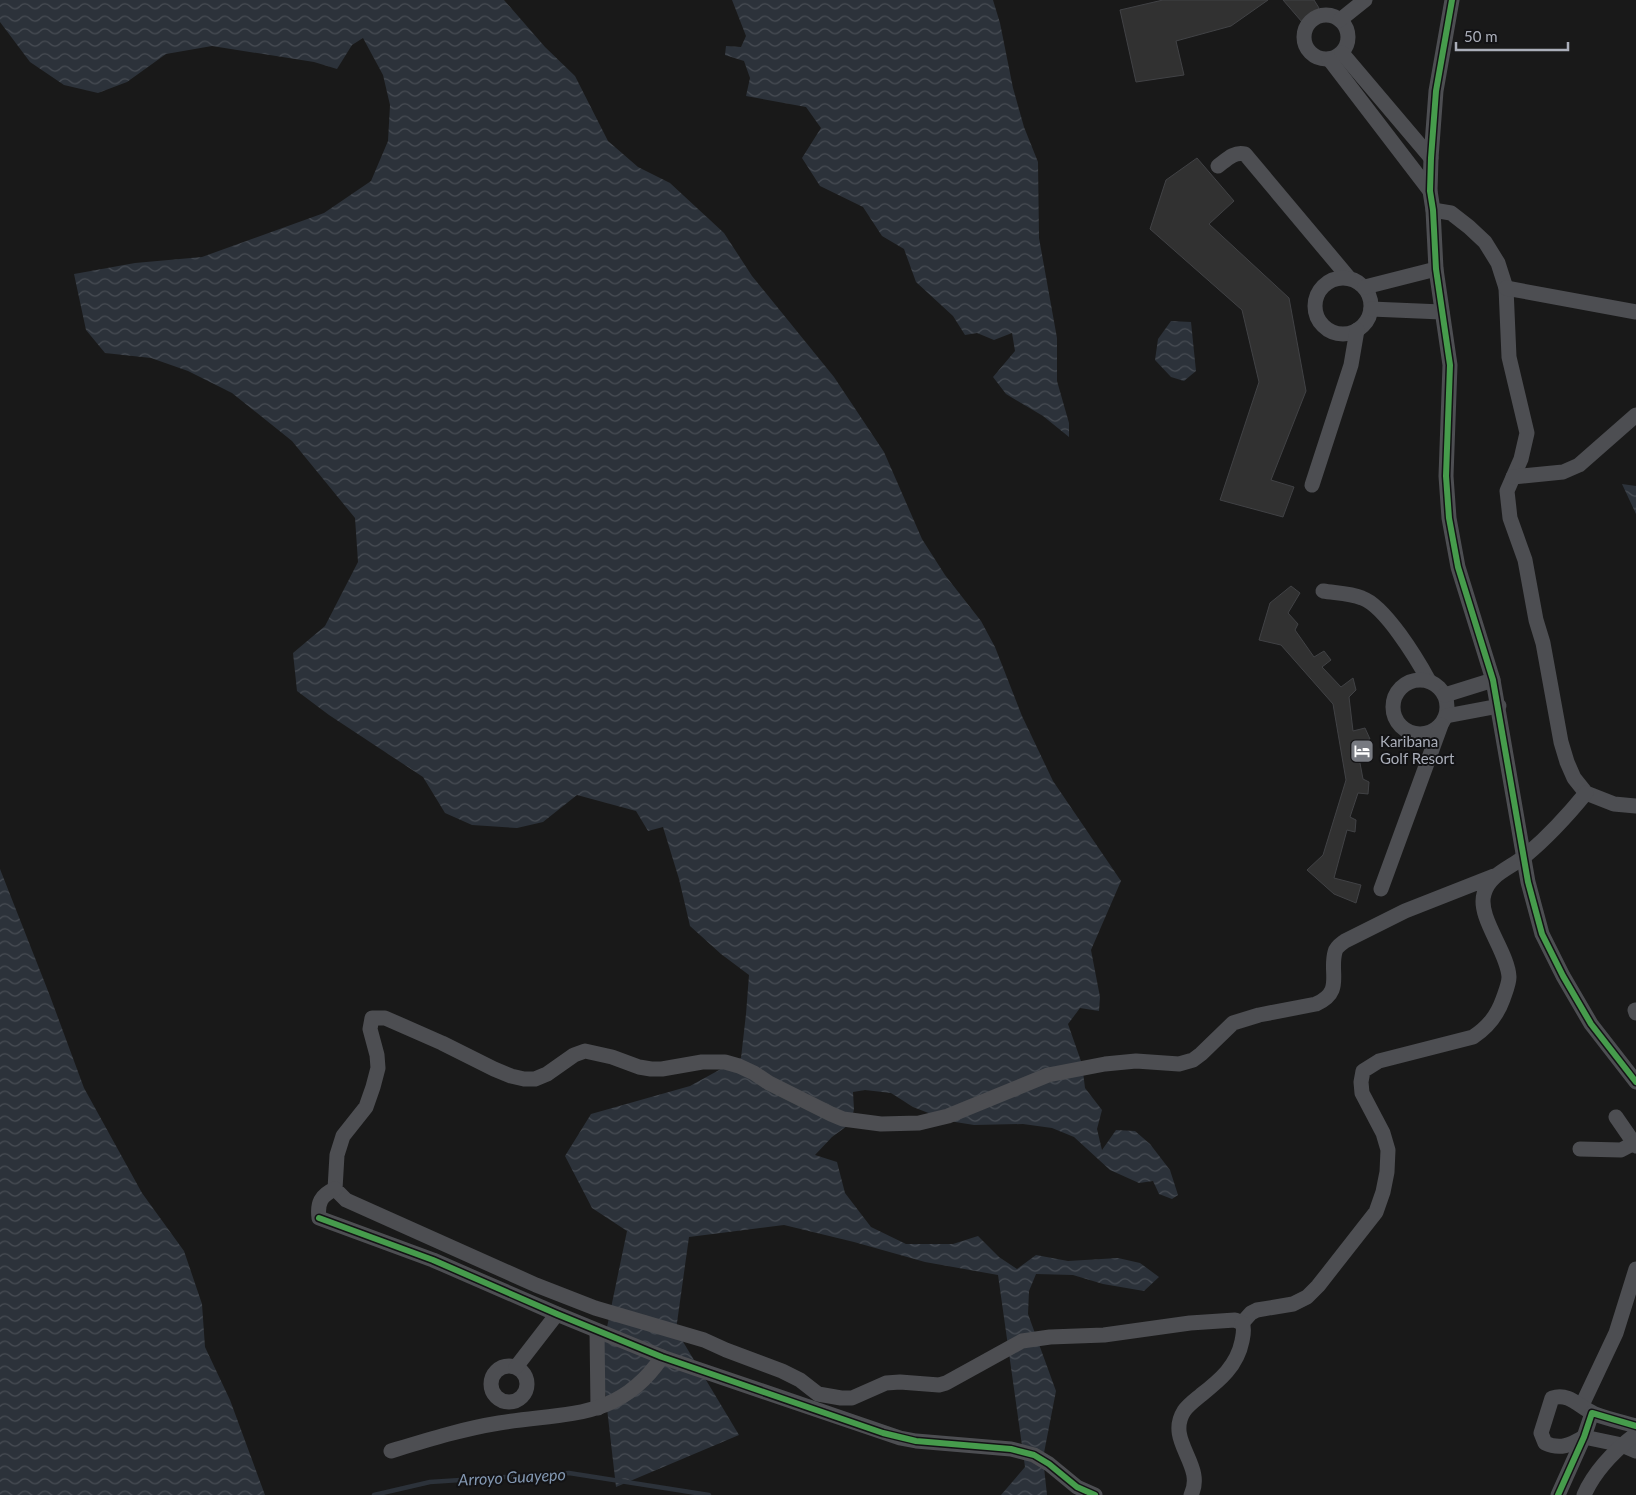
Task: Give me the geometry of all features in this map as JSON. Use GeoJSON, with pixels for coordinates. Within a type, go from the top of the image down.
{"type":"FeatureCollection","features":[{"type":"Feature","properties":{"kind":"street"},"geometry":{"type":"LineString","coordinates":[[1340,20],[1365,0]]}},
{"type":"Feature","properties":{"kind":"street"},"geometry":{"type":"LineString","coordinates":[[1452,0],[1436,90],[1430,191],[1433,210],[1436,269],[1450,365],[1446,476],[1449,518],[1458,566],[1494,680],[1528,882],[1542,934],[1563,976],[1591,1024],[1636,1082]]}},
{"type":"Feature","properties":{"kind":"street"},"geometry":{"type":"LineString","coordinates":[[1336,56],[1348,40],[1345,26],[1340,20],[1327,15],[1320,16],[1308,24],[1305,31],[1305,46],[1309,52],[1315,56],[1336,56],[1431,158]]}},
{"type":"Feature","properties":{"kind":"street"},"geometry":{"type":"LineString","coordinates":[[1336,56],[1430,191]]}},
{"type":"Feature","properties":{"kind":"street"},"geometry":{"type":"LineString","coordinates":[[1218,166],[1234,154],[1245,154],[1349,278],[1364,287],[1370,297],[1371,309],[1364,324],[1357,330],[1339,334],[1323,326],[1315,310],[1315,301],[1318,292],[1324,285],[1332,280],[1349,278]]}},
{"type":"Feature","properties":{"kind":"street"},"geometry":{"type":"LineString","coordinates":[[1433,210],[1451,213],[1485,242],[1498,263],[1506,288],[1509,357],[1527,433],[1521,459],[1507,491],[1510,518],[1525,560],[1536,620],[1544,643],[1566,762],[1574,778],[1586,793],[1614,804],[1636,806]]}},
{"type":"Feature","properties":{"kind":"street"},"geometry":{"type":"LineString","coordinates":[[1364,287],[1436,269]]}},
{"type":"Feature","properties":{"kind":"street"},"geometry":{"type":"LineString","coordinates":[[1506,288],[1636,312]]}},
{"type":"Feature","properties":{"kind":"street"},"geometry":{"type":"LineString","coordinates":[[1371,309],[1442,312]]}},
{"type":"Feature","properties":{"kind":"street"},"geometry":{"type":"LineString","coordinates":[[1312,485],[1351,365],[1357,330]]}},
{"type":"Feature","properties":{"kind":"street"},"geometry":{"type":"LineString","coordinates":[[1512,477],[1563,472],[1579,464],[1636,414]]}},
{"type":"Feature","properties":{"kind":"street"},"geometry":{"type":"LineString","coordinates":[[1323,591],[1360,597],[1377,607],[1418,659],[1429,681]]}},
{"type":"Feature","properties":{"kind":"street"},"geometry":{"type":"LineString","coordinates":[[1381,889],[1444,720],[1448,705],[1445,695],[1438,686],[1429,681],[1418,680],[1408,682],[1394,698],[1393,709],[1396,719],[1402,728],[1412,733],[1422,734],[1433,731],[1444,720],[1499,706]]}},
{"type":"Feature","properties":{"kind":"street"},"geometry":{"type":"LineString","coordinates":[[1445,695],[1494,680]]}},
{"type":"Feature","properties":{"kind":"street"},"geometry":{"type":"LineString","coordinates":[[1192,1495],[1195,1473],[1183,1447],[1179,1432],[1180,1421],[1184,1410],[1229,1371],[1242,1344],[1244,1327],[1242,1323],[1235,1320],[1104,1335],[1050,1337],[1022,1341],[946,1383],[939,1385],[900,1382],[886,1383],[852,1398],[829,1397],[818,1394],[800,1380],[782,1371],[704,1340],[596,1308],[536,1285],[346,1200],[335,1189],[337,1155],[343,1136],[366,1107],[378,1068],[377,1055],[370,1029],[372,1018],[378,1016],[385,1018],[511,1076],[524,1079],[535,1079],[547,1074],[574,1055],[585,1051],[651,1069],[702,1062],[725,1062],[754,1073],[769,1083],[843,1119],[881,1124],[919,1123],[948,1116],[1048,1075],[1105,1064],[1136,1061],[1179,1064],[1194,1060],[1233,1023],[1259,1015],[1316,1004],[1323,1000],[1333,989],[1335,952],[1338,946],[1356,934],[1405,911],[1494,876],[1525,856],[1569,814],[1586,793]]}},
{"type":"Feature","properties":{"kind":"street"},"geometry":{"type":"LineString","coordinates":[[1242,1323],[1257,1310],[1293,1304],[1307,1297],[1318,1286],[1376,1212],[1387,1172],[1388,1150],[1383,1133],[1362,1093],[1363,1071],[1379,1061],[1473,1037],[1482,1031],[1494,1018],[1501,1006],[1509,977],[1502,952],[1487,918],[1483,903],[1484,892],[1494,876]]}},
{"type":"Feature","properties":{"kind":"street"},"geometry":{"type":"LineString","coordinates":[[1580,1149],[1622,1150],[1635,1144],[1616,1117]]}},
{"type":"Feature","properties":{"kind":"street"},"geometry":{"type":"LineString","coordinates":[[335,1189],[320,1199],[318,1207],[319,1218],[433,1260],[597,1331],[662,1357],[900,1438],[1011,1449],[1034,1455],[1049,1464],[1077,1487],[1095,1495]]}},
{"type":"Feature","properties":{"kind":"street"},"geometry":{"type":"LineString","coordinates":[[1558,1495],[1584,1437],[1587,1409],[1616,1333],[1636,1269]]}},
{"type":"Feature","properties":{"kind":"street"},"geometry":{"type":"LineString","coordinates":[[516,1366],[557,1314]]}},
{"type":"Feature","properties":{"kind":"street"},"geometry":{"type":"LineString","coordinates":[[597,1331],[598,1408]]}},
{"type":"Feature","properties":{"kind":"street"},"geometry":{"type":"LineString","coordinates":[[391,1450],[447,1434],[497,1423],[537,1417],[563,1416],[598,1408],[611,1403],[636,1388],[651,1374],[662,1357]]}},
{"type":"Feature","properties":{"kind":"street"},"geometry":{"type":"LineString","coordinates":[[1636,1426],[1587,1409],[1575,1401],[1563,1397],[1552,1398],[1540,1433],[1545,1443],[1552,1446],[1567,1446],[1584,1437],[1622,1445],[1636,1451]]}},
{"type":"Feature","properties":{"kind":"street"},"geometry":{"type":"LineString","coordinates":[[1584,1495],[1605,1461],[1636,1434]]}},
{"type":"Feature","properties":{"kind":"water"},"geometry":{"type":"Polygon","coordinates":[[[0,0],[504,0],[545,47],[575,76],[608,141],[638,167],[670,183],[724,233],[752,276],[834,377],[884,452],[922,539],[945,575],[981,621],[995,647],[1022,716],[1053,781],[1121,881],[1091,950],[1100,997],[1099,1011],[1080,1008],[1068,1024],[1082,1064],[1085,1088],[1102,1110],[1097,1129],[1102,1150],[1116,1130],[1135,1131],[1150,1144],[1170,1170],[1178,1195],[1172,1199],[1159,1194],[1153,1181],[1139,1183],[1110,1170],[1074,1137],[1052,1128],[1023,1124],[974,1125],[949,1121],[913,1107],[891,1093],[865,1090],[853,1092],[854,1109],[851,1123],[832,1137],[815,1155],[837,1162],[845,1193],[871,1227],[906,1244],[953,1244],[978,1236],[999,1257],[1017,1269],[1036,1255],[1068,1261],[1118,1258],[1140,1263],[1159,1277],[1144,1291],[1103,1284],[1073,1275],[1036,1274],[1029,1291],[1028,1314],[1056,1391],[1043,1458],[1047,1495],[1001,1495],[1025,1467],[998,1275],[925,1262],[784,1225],[689,1237],[676,1330],[739,1435],[616,1487],[601,1356],[627,1231],[592,1208],[565,1156],[591,1114],[690,1086],[741,1058],[749,975],[721,954],[690,926],[679,879],[663,827],[648,831],[636,811],[577,795],[543,822],[517,828],[472,825],[445,813],[423,777],[329,715],[297,691],[293,653],[325,626],[358,562],[355,518],[292,441],[232,393],[188,371],[151,358],[105,353],[86,330],[74,274],[135,263],[202,257],[324,213],[371,181],[388,141],[390,105],[383,75],[363,38],[352,45],[337,69],[314,62],[212,46],[166,54],[127,82],[98,93],[64,85],[30,62],[0,22],[0,0]]]}},
{"type":"Feature","properties":{"kind":"water"},"geometry":{"type":"Polygon","coordinates":[[[732,0],[993,0],[1000,23],[1013,88],[1024,127],[1038,162],[1039,238],[1057,338],[1057,381],[1069,423],[1069,437],[1043,416],[1006,394],[993,377],[1015,351],[1012,333],[994,340],[977,333],[965,335],[953,316],[916,282],[904,249],[882,236],[863,207],[820,186],[802,158],[821,128],[806,107],[746,96],[750,78],[744,61],[725,55],[726,46],[741,47],[746,36],[732,0]]]}},
{"type":"Feature","properties":{"kind":"water"},"geometry":{"type":"Polygon","coordinates":[[[1171,321],[1191,322],[1196,371],[1184,381],[1171,377],[1155,360],[1158,339],[1171,321]]]}},
{"type":"Feature","properties":{"kind":"water"},"geometry":{"type":"Polygon","coordinates":[[[1622,484],[1636,486],[1636,514],[1622,484]]]}},
{"type":"Feature","properties":{"kind":"water"},"geometry":{"type":"Polygon","coordinates":[[[0,869],[84,1088],[142,1193],[184,1251],[202,1304],[205,1347],[230,1400],[265,1495],[0,1495],[0,869]]]}},
{"type":"Feature","properties":{"kind":"building"},"geometry":{"type":"Polygon","coordinates":[[[1163,0],[1268,0],[1231,26],[1176,41],[1184,75],[1136,82],[1120,10],[1163,0]]]}},
{"type":"Feature","properties":{"kind":"building"},"geometry":{"type":"Polygon","coordinates":[[[1283,0],[1314,0],[1319,8],[1302,22],[1283,0]]]}},
{"type":"Feature","properties":{"kind":"building"},"geometry":{"type":"Polygon","coordinates":[[[1197,158],[1234,201],[1209,224],[1289,298],[1306,391],[1271,480],[1294,487],[1283,517],[1220,500],[1259,382],[1242,310],[1150,229],[1166,180],[1197,158]]]}},
{"type":"Feature","properties":{"kind":"building"},"geometry":{"type":"Polygon","coordinates":[[[1291,586],[1300,593],[1288,613],[1298,624],[1295,630],[1314,657],[1324,651],[1331,660],[1322,667],[1341,687],[1353,678],[1356,690],[1349,697],[1353,731],[1365,728],[1370,739],[1356,742],[1363,779],[1369,782],[1368,794],[1358,793],[1350,817],[1356,820],[1355,832],[1347,830],[1334,878],[1361,885],[1356,903],[1334,894],[1307,870],[1323,855],[1346,780],[1333,704],[1281,645],[1259,640],[1270,603],[1291,586]]]}},
{"type":"Feature","properties":{"kind":"waterway","name":"Arroyo Guayepo"},"geometry":{"type":"LineString","coordinates":[[374,1495],[430,1482],[569,1473],[709,1495]]}},
{"type":"Feature","properties":{"kind":"cycle path"},"geometry":{"type":"LineString","coordinates":[[1452,0],[1436,91],[1430,191],[1433,210],[1436,269],[1450,365],[1446,476],[1449,518],[1458,567],[1493,680],[1528,882],[1542,934],[1563,976],[1591,1024],[1636,1082]]}},
{"type":"Feature","properties":{"kind":"cycle path"},"geometry":{"type":"LineString","coordinates":[[319,1218],[433,1260],[662,1357],[883,1433],[916,1441],[1011,1449],[1034,1455],[1049,1464],[1077,1487],[1095,1495]]}},
{"type":"Feature","properties":{"kind":"cycle path"},"geometry":{"type":"LineString","coordinates":[[1558,1495],[1584,1437],[1592,1413],[1636,1426]]}},
{"type":"Feature","properties":{"kind":"place","name":"Karibana Golf Resort"},"geometry":{"type":"Point","coordinates":[1362,751]}}]}
